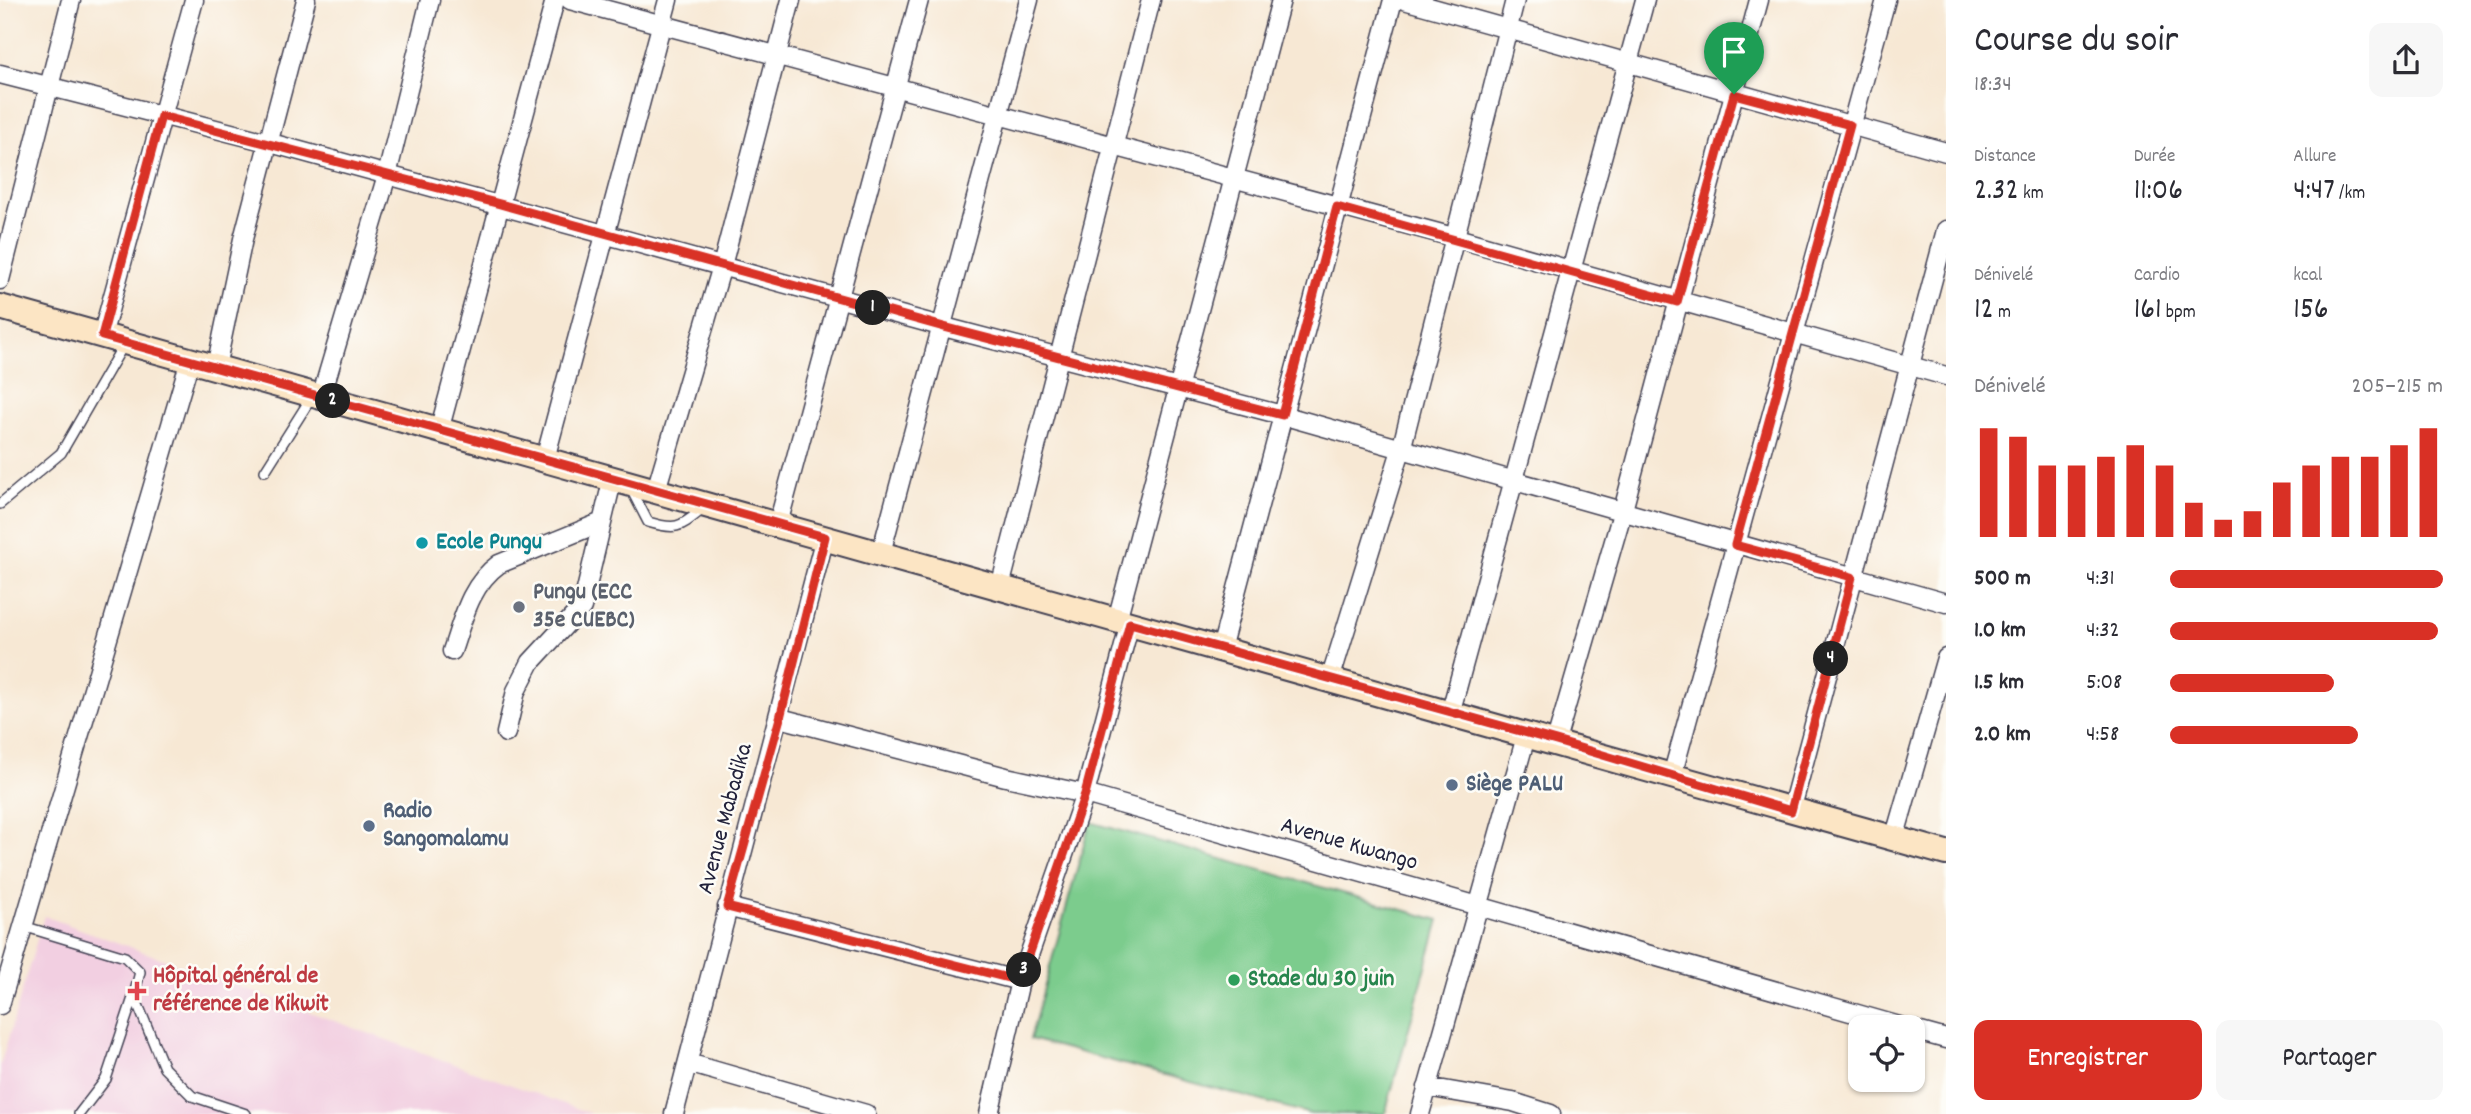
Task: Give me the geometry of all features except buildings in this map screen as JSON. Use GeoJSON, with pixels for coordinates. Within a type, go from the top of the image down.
{"type":"FeatureCollection","features":[{"type":"Feature","properties":{"kind":"main road"},"geometry":{"type":"LineString","coordinates":[[0,307],[1450,714],[1556,741],[1791,811],[1946,853]]}},
{"type":"Feature","properties":{"kind":"street"},"geometry":{"type":"LineString","coordinates":[[0,280],[71,0]]}},
{"type":"Feature","properties":{"kind":"street"},"geometry":{"type":"LineString","coordinates":[[113,339],[161,116],[194,0]]}},
{"type":"Feature","properties":{"kind":"street"},"geometry":{"type":"LineString","coordinates":[[216,367],[267,142],[306,0]]}},
{"type":"Feature","properties":{"kind":"street"},"geometry":{"type":"LineString","coordinates":[[317,396],[387,175],[430,0]]}},
{"type":"Feature","properties":{"kind":"street"},"geometry":{"type":"LineString","coordinates":[[439,431],[555,0]]}},
{"type":"Feature","properties":{"kind":"street"},"geometry":{"type":"LineString","coordinates":[[570,0],[1234,177],[1946,376]]}},
{"type":"Feature","properties":{"kind":"street"},"geometry":{"type":"LineString","coordinates":[[545,459],[668,0]]}},
{"type":"Feature","properties":{"kind":"street"},"geometry":{"type":"LineString","coordinates":[[656,490],[722,266],[791,0]]}},
{"type":"Feature","properties":{"kind":"street"},"geometry":{"type":"LineString","coordinates":[[779,524],[919,0]]}},
{"type":"Feature","properties":{"kind":"street"},"geometry":{"type":"LineString","coordinates":[[881,553],[944,327],[1029,0]]}},
{"type":"Feature","properties":{"kind":"street"},"geometry":{"type":"LineString","coordinates":[[1000,587],[1151,0]]}},
{"type":"Feature","properties":{"kind":"street"},"geometry":{"type":"LineString","coordinates":[[989,1114],[1020,981],[1085,794],[1178,387],[1281,0]]}},
{"type":"Feature","properties":{"kind":"street"},"geometry":{"type":"LineString","coordinates":[[1221,649],[1393,0]]}},
{"type":"Feature","properties":{"kind":"street"},"geometry":{"type":"LineString","coordinates":[[1404,0],[1946,152]]}},
{"type":"Feature","properties":{"kind":"street"},"geometry":{"type":"LineString","coordinates":[[1329,680],[1401,450],[1515,0]]}},
{"type":"Feature","properties":{"kind":"street"},"geometry":{"type":"LineString","coordinates":[[1450,714],[1646,0]]}},
{"type":"Feature","properties":{"kind":"street"},"geometry":{"type":"LineString","coordinates":[[1556,741],[1623,510],[1759,0]]}},
{"type":"Feature","properties":{"kind":"street"},"geometry":{"type":"LineString","coordinates":[[1672,776],[1886,0]]}},
{"type":"Feature","properties":{"kind":"street"},"geometry":{"type":"LineString","coordinates":[[0,74],[267,142],[944,327],[1282,415],[1946,603]]}},
{"type":"Feature","properties":{"kind":"street"},"geometry":{"type":"LineString","coordinates":[[1791,811],[1946,230]]}},
{"type":"Feature","properties":{"kind":"street"},"geometry":{"type":"LineString","coordinates":[[0,1005],[190,360]]}},
{"type":"Feature","properties":{"kind":"street"},"geometry":{"type":"LineString","coordinates":[[506,733],[516,691],[531,662],[582,607],[602,522],[620,479]]}},
{"type":"Feature","properties":{"kind":"street"},"geometry":{"type":"LineString","coordinates":[[452,651],[471,598],[484,575],[499,564],[602,522]]}},
{"type":"Feature","properties":{"kind":"street","name":"Avenue Mabadika"},"geometry":{"type":"LineString","coordinates":[[674,1114],[727,907],[780,718],[825,537]]}},
{"type":"Feature","properties":{"kind":"street"},"geometry":{"type":"LineString","coordinates":[[1894,839],[1946,657]]}},
{"type":"Feature","properties":{"kind":"street","name":"Avenue Kwango"},"geometry":{"type":"LineString","coordinates":[[780,718],[1006,777],[1085,794],[1477,908],[1860,1015]]}},
{"type":"Feature","properties":{"kind":"street"},"geometry":{"type":"LineString","coordinates":[[1420,1114],[1527,733]]}},
{"type":"Feature","properties":{"kind":"street"},"geometry":{"type":"LineString","coordinates":[[727,907],[1020,981]]}},
{"type":"Feature","properties":{"kind":"street"},"geometry":{"type":"LineString","coordinates":[[1925,1033],[1946,1039]]}},
{"type":"Feature","properties":{"kind":"street"},"geometry":{"type":"LineString","coordinates":[[688,1063],[866,1114]]}},
{"type":"Feature","properties":{"kind":"street"},"geometry":{"type":"LineString","coordinates":[[1427,1087],[1513,1102],[1551,1114]]}},
{"type":"Feature","properties":{"kind":"lane"},"geometry":{"type":"LineString","coordinates":[[0,504],[61,453],[113,339]]}},
{"type":"Feature","properties":{"kind":"lane"},"geometry":{"type":"LineString","coordinates":[[265,471],[317,396]]}},
{"type":"Feature","properties":{"kind":"lane"},"geometry":{"type":"LineString","coordinates":[[620,479],[643,516],[648,522],[659,526],[671,529],[681,527],[708,505]]}},
{"type":"Feature","properties":{"kind":"lane"},"geometry":{"type":"LineString","coordinates":[[23,926],[125,957],[140,972],[106,1079],[79,1114]]}},
{"type":"Feature","properties":{"kind":"lane"},"geometry":{"type":"LineString","coordinates":[[134,995],[164,1068],[192,1096],[246,1114]]}},
{"type":"Feature","properties":{"kind":"shaded area","name":"Hôpital général de référence de Kikwit"},"geometry":{"type":"Polygon","coordinates":[[[44,916],[592,1114],[0,1114],[0,1066],[44,916]]]}},
{"type":"Feature","properties":{"kind":"green space","name":"Stade du 30 juin"},"geometry":{"type":"Polygon","coordinates":[[[1090,822],[1439,920],[1385,1114],[1311,1114],[1030,1039],[1090,822]]]}},
{"type":"Feature","properties":{"kind":"place","name":"Ecole Pungu"},"geometry":{"type":"Point","coordinates":[422,543]}},
{"type":"Feature","properties":{"kind":"place","name":"Pungu (ECC 35e CUEBC)"},"geometry":{"type":"Point","coordinates":[519,607]}},
{"type":"Feature","properties":{"kind":"place","name":"Siège PALU"},"geometry":{"type":"Point","coordinates":[1452,785]}},
{"type":"Feature","properties":{"kind":"place","name":"Radio Sangomalamu"},"geometry":{"type":"Point","coordinates":[369,826]}},
{"type":"Feature","properties":{"kind":"place","name":"Stade du 30 juin"},"geometry":{"type":"Point","coordinates":[1234,980]}},
{"type":"Feature","properties":{"kind":"place","name":"Hôpital général de référence de Kikwit"},"geometry":{"type":"Point","coordinates":[137,991]}},
{"type":"Feature","properties":{"kind":"route"},"geometry":{"type":"LineString","coordinates":[[1734,94],[1850,125],[1735,545],[1852,577],[1791,811],[1556,741],[1450,714],[1130,623],[1085,794],[1020,981],[727,907],[780,718],[825,537],[102,336],[161,116],[500,204],[944,327],[1282,415],[1337,207],[1453,237],[1677,302],[1734,94]]}}]}
